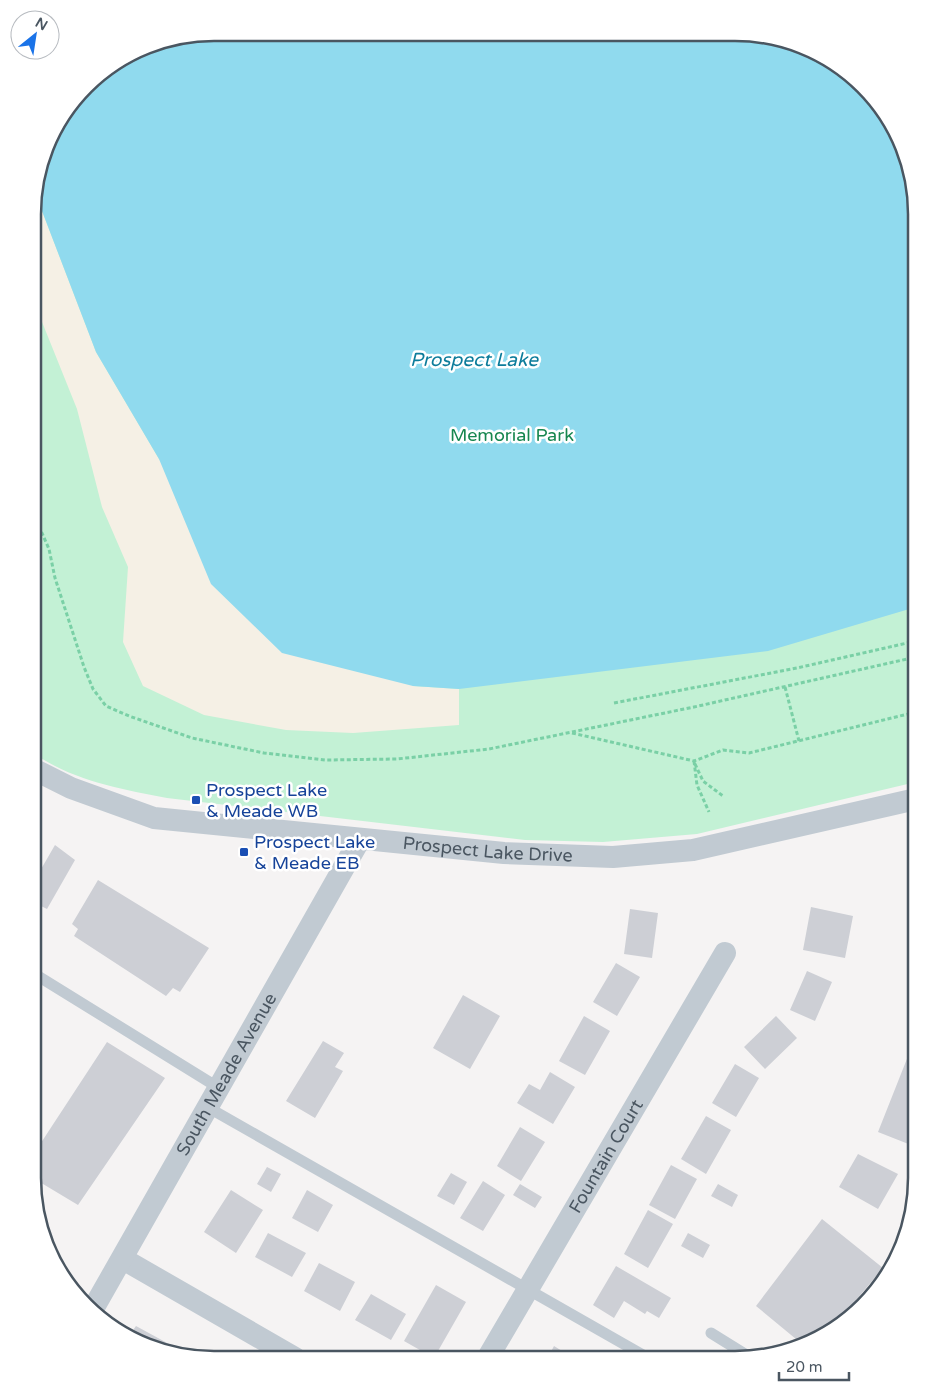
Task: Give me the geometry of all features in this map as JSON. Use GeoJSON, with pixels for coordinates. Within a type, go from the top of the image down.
{"type":"FeatureCollection","features":[{"type":"Feature","properties":{"kind":"street","name":"Prospect Lake Drive"},"geometry":{"type":"LineString","coordinates":[[41,774],[71,788],[154,818],[504,853],[613,857],[656,854],[734,842],[907,801]]}},
{"type":"Feature","properties":{"kind":"street","name":"South Meade Avenue"},"geometry":{"type":"LineString","coordinates":[[96,1304],[360,839]]}},
{"type":"Feature","properties":{"kind":"street","name":"Fountain Court"},"geometry":{"type":"LineString","coordinates":[[492,1351],[725,954]]}},
{"type":"Feature","properties":{"kind":"street"},"geometry":{"type":"LineString","coordinates":[[123,1259],[283,1351]]}},
{"type":"Feature","properties":{"kind":"lane"},"geometry":{"type":"LineString","coordinates":[[41,978],[219,1088]]}},
{"type":"Feature","properties":{"kind":"lane"},"geometry":{"type":"LineString","coordinates":[[209,1108],[636,1351]]}},
{"type":"Feature","properties":{"kind":"lane"},"geometry":{"type":"LineString","coordinates":[[712,1333],[739,1351]]}},
{"type":"Feature","properties":{"kind":"path"},"geometry":{"type":"LineString","coordinates":[[41,531],[49,549],[54,578],[93,689],[106,706],[192,738],[264,753],[325,760],[397,759],[489,749],[785,687],[908,659]]}},
{"type":"Feature","properties":{"kind":"path"},"geometry":{"type":"LineString","coordinates":[[614,703],[797,668],[908,643]]}},
{"type":"Feature","properties":{"kind":"path"},"geometry":{"type":"LineString","coordinates":[[785,687],[799,741]]}},
{"type":"Feature","properties":{"kind":"path"},"geometry":{"type":"LineString","coordinates":[[570,733],[694,761],[723,750],[749,753],[907,714]]}},
{"type":"Feature","properties":{"kind":"path"},"geometry":{"type":"LineString","coordinates":[[694,761],[703,780],[723,796]]}},
{"type":"Feature","properties":{"kind":"path"},"geometry":{"type":"LineString","coordinates":[[694,761],[697,785],[709,812]]}},
{"type":"Feature","properties":{"kind":"green space","name":"Prospect Lake"},"geometry":{"type":"Polygon","coordinates":[[[734,41],[779,47],[801,54],[821,64],[840,77],[872,109],[890,138],[899,159],[908,215],[907,784],[697,834],[603,842],[525,840],[167,798],[98,783],[41,758],[41,215],[47,170],[54,148],[64,128],[77,109],[100,84],[128,64],[159,50],[203,42],[734,41]]]}},
{"type":"Feature","properties":{"kind":"sand"},"geometry":{"type":"Polygon","coordinates":[[[41,210],[96,352],[159,459],[413,686],[459,689],[459,725],[353,733],[286,730],[204,715],[143,686],[123,642],[128,567],[102,507],[77,409],[41,319],[41,210]]]}},
{"type":"Feature","properties":{"kind":"water","name":"Prospect Lake"},"geometry":{"type":"Polygon","coordinates":[[[734,41],[779,47],[801,54],[821,64],[857,92],[879,118],[899,159],[908,215],[908,609],[768,651],[459,689],[413,686],[282,653],[211,584],[159,459],[96,352],[41,210],[43,192],[54,148],[64,128],[77,109],[100,84],[138,59],[159,50],[203,42],[734,41]]]}},
{"type":"Feature","properties":{"kind":"building"},"geometry":{"type":"Polygon","coordinates":[[[55,845],[75,860],[47,909],[41,906],[41,869],[55,845]]]}},
{"type":"Feature","properties":{"kind":"building"},"geometry":{"type":"Polygon","coordinates":[[[98,880],[209,948],[180,992],[173,988],[166,996],[74,936],[78,929],[72,924],[98,880]]]}},
{"type":"Feature","properties":{"kind":"building"},"geometry":{"type":"Polygon","coordinates":[[[811,907],[853,916],[845,958],[803,950],[811,907]]]}},
{"type":"Feature","properties":{"kind":"building"},"geometry":{"type":"Polygon","coordinates":[[[630,909],[658,913],[652,958],[624,954],[630,909]]]}},
{"type":"Feature","properties":{"kind":"building"},"geometry":{"type":"Polygon","coordinates":[[[616,963],[640,977],[617,1016],[593,1002],[616,963]]]}},
{"type":"Feature","properties":{"kind":"building"},"geometry":{"type":"Polygon","coordinates":[[[807,971],[832,982],[815,1021],[790,1010],[807,971]]]}},
{"type":"Feature","properties":{"kind":"building"},"geometry":{"type":"Polygon","coordinates":[[[463,995],[500,1016],[470,1069],[433,1048],[463,995]]]}},
{"type":"Feature","properties":{"kind":"building"},"geometry":{"type":"Polygon","coordinates":[[[584,1016],[610,1031],[585,1075],[559,1061],[584,1016]]]}},
{"type":"Feature","properties":{"kind":"building"},"geometry":{"type":"Polygon","coordinates":[[[776,1016],[797,1038],[765,1069],[744,1047],[776,1016]]]}},
{"type":"Feature","properties":{"kind":"building"},"geometry":{"type":"Polygon","coordinates":[[[323,1041],[344,1053],[335,1067],[343,1071],[315,1118],[286,1101],[323,1041]]]}},
{"type":"Feature","properties":{"kind":"building"},"geometry":{"type":"Polygon","coordinates":[[[107,1042],[165,1078],[78,1205],[42,1183],[41,1143],[107,1042]]]}},
{"type":"Feature","properties":{"kind":"building"},"geometry":{"type":"Polygon","coordinates":[[[907,1058],[907,1143],[878,1132],[907,1058]]]}},
{"type":"Feature","properties":{"kind":"building"},"geometry":{"type":"Polygon","coordinates":[[[735,1064],[759,1078],[736,1117],[712,1103],[735,1064]]]}},
{"type":"Feature","properties":{"kind":"building"},"geometry":{"type":"Polygon","coordinates":[[[550,1072],[575,1087],[553,1124],[517,1103],[529,1084],[540,1090],[550,1072]]]}},
{"type":"Feature","properties":{"kind":"building"},"geometry":{"type":"Polygon","coordinates":[[[706,1116],[731,1130],[706,1174],[681,1159],[706,1116]]]}},
{"type":"Feature","properties":{"kind":"building"},"geometry":{"type":"Polygon","coordinates":[[[520,1127],[545,1142],[521,1181],[497,1166],[520,1127]]]}},
{"type":"Feature","properties":{"kind":"building"},"geometry":{"type":"Polygon","coordinates":[[[858,1154],[898,1174],[878,1209],[839,1187],[858,1154]]]}},
{"type":"Feature","properties":{"kind":"building"},"geometry":{"type":"Polygon","coordinates":[[[671,1165],[697,1179],[675,1219],[649,1205],[671,1165]]]}},
{"type":"Feature","properties":{"kind":"building"},"geometry":{"type":"Polygon","coordinates":[[[267,1167],[281,1174],[271,1192],[257,1184],[267,1167]]]}},
{"type":"Feature","properties":{"kind":"building"},"geometry":{"type":"Polygon","coordinates":[[[451,1173],[467,1182],[454,1205],[437,1196],[451,1173]]]}},
{"type":"Feature","properties":{"kind":"building"},"geometry":{"type":"Polygon","coordinates":[[[483,1181],[505,1195],[483,1231],[460,1218],[483,1181]]]}},
{"type":"Feature","properties":{"kind":"building"},"geometry":{"type":"Polygon","coordinates":[[[520,1184],[542,1197],[535,1208],[513,1195],[520,1184]]]}},
{"type":"Feature","properties":{"kind":"building"},"geometry":{"type":"Polygon","coordinates":[[[718,1184],[738,1195],[732,1207],[711,1196],[718,1184]]]}},
{"type":"Feature","properties":{"kind":"building"},"geometry":{"type":"Polygon","coordinates":[[[231,1190],[263,1210],[236,1253],[204,1232],[231,1190]]]}},
{"type":"Feature","properties":{"kind":"building"},"geometry":{"type":"Polygon","coordinates":[[[307,1190],[333,1205],[318,1232],[292,1218],[307,1190]]]}},
{"type":"Feature","properties":{"kind":"building"},"geometry":{"type":"Polygon","coordinates":[[[648,1210],[673,1224],[648,1268],[624,1254],[648,1210]]]}},
{"type":"Feature","properties":{"kind":"building"},"geometry":{"type":"Polygon","coordinates":[[[822,1219],[883,1268],[849,1308],[831,1322],[796,1339],[756,1306],[822,1219]]]}},
{"type":"Feature","properties":{"kind":"building"},"geometry":{"type":"Polygon","coordinates":[[[268,1233],[306,1253],[292,1277],[255,1257],[268,1233]]]}},
{"type":"Feature","properties":{"kind":"building"},"geometry":{"type":"Polygon","coordinates":[[[688,1233],[710,1245],[703,1258],[681,1246],[688,1233]]]}},
{"type":"Feature","properties":{"kind":"building"},"geometry":{"type":"Polygon","coordinates":[[[319,1263],[355,1282],[340,1311],[304,1291],[319,1263]]]}},
{"type":"Feature","properties":{"kind":"building"},"geometry":{"type":"Polygon","coordinates":[[[616,1266],[671,1298],[659,1318],[647,1311],[645,1314],[624,1301],[614,1318],[593,1305],[616,1266]]]}},
{"type":"Feature","properties":{"kind":"building"},"geometry":{"type":"Polygon","coordinates":[[[436,1285],[466,1302],[438,1351],[422,1351],[404,1341],[436,1285]]]}},
{"type":"Feature","properties":{"kind":"building"},"geometry":{"type":"Polygon","coordinates":[[[371,1294],[406,1314],[391,1340],[355,1320],[371,1294]]]}},
{"type":"Feature","properties":{"kind":"building"},"geometry":{"type":"Polygon","coordinates":[[[136,1326],[171,1345],[148,1338],[133,1330],[136,1326]]]}},
{"type":"Feature","properties":{"kind":"building"},"geometry":{"type":"Polygon","coordinates":[[[554,1346],[562,1351],[551,1351],[554,1346]]]}},
{"type":"Feature","properties":{"kind":"place","name":"Prospect Lake & Meade WB"},"geometry":{"type":"Point","coordinates":[196,800]}},
{"type":"Feature","properties":{"kind":"place","name":"Prospect Lake & Meade EB"},"geometry":{"type":"Point","coordinates":[244,852]}},
{"type":"Feature","properties":{"kind":"park label","name":"Memorial Park"},"geometry":{"type":"Point","coordinates":[512,435]}}]}
